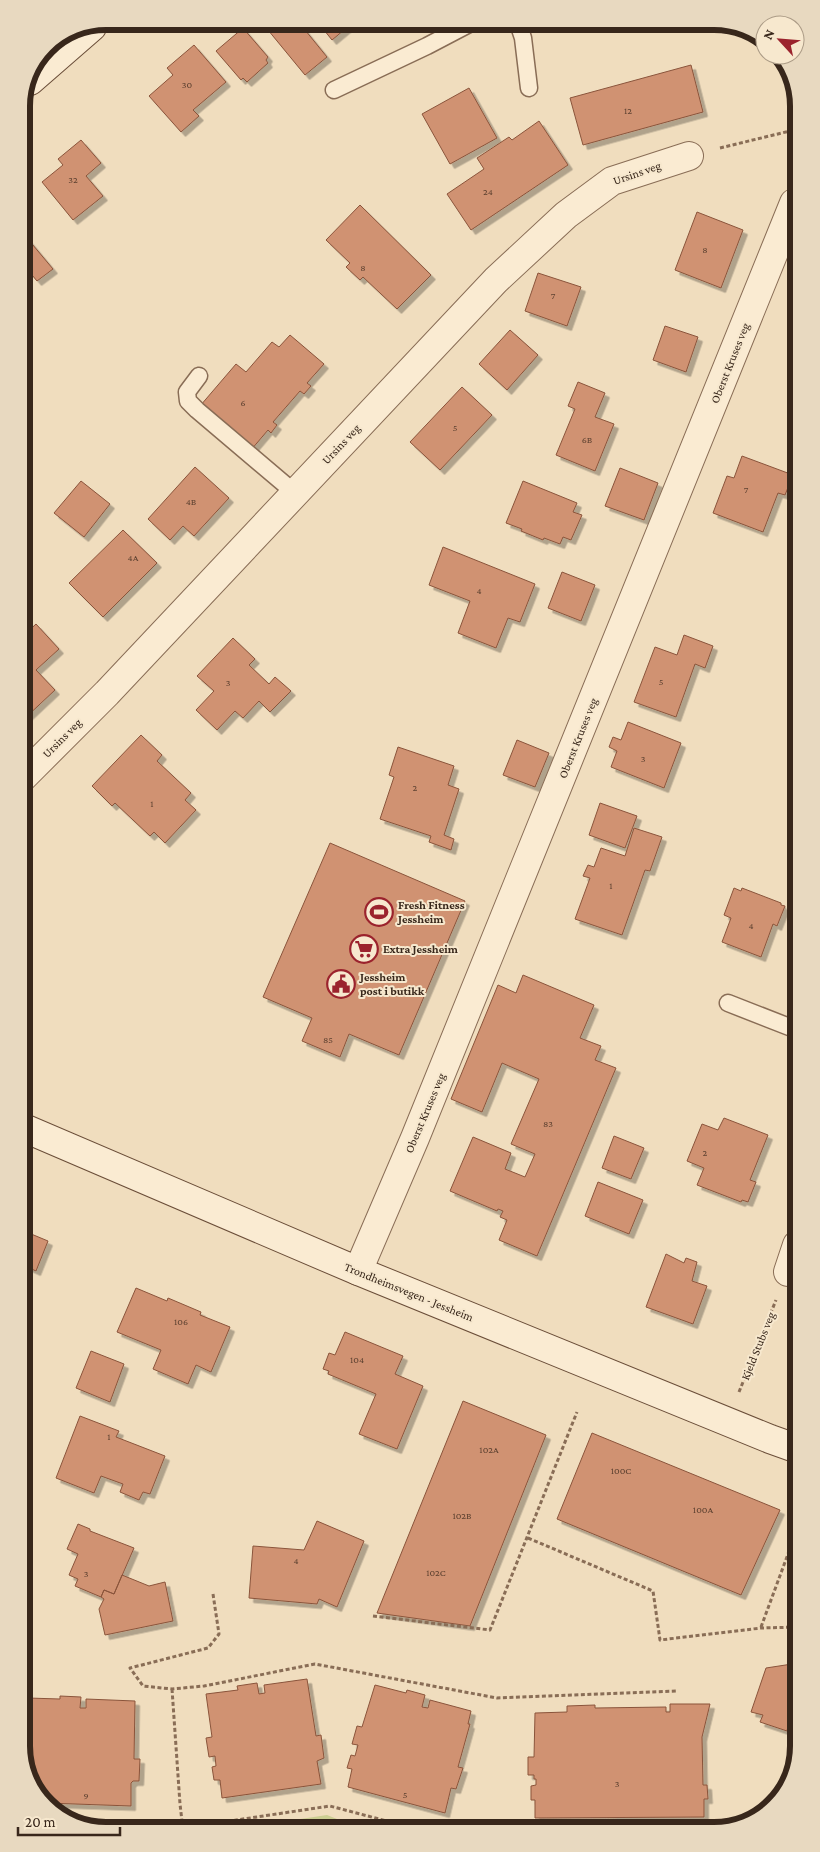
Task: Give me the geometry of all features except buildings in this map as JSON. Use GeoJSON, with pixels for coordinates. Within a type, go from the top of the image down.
{"type":"FeatureCollection","features":[{"type":"Feature","properties":{"kind":"street"},"geometry":{"type":"LineString","coordinates":[[37,75],[85,33]]}},
{"type":"Feature","properties":{"kind":"street","name":"Ursins veg"},"geometry":{"type":"LineString","coordinates":[[30,771],[107,693],[496,280],[566,215],[612,181],[690,156]]}},
{"type":"Feature","properties":{"kind":"street","name":"Oberst Kruses veg"},"geometry":{"type":"LineString","coordinates":[[358,1271],[415,1138],[790,214]]}},
{"type":"Feature","properties":{"kind":"street","name":"Trondheimsvegen - Jessheim"},"geometry":{"type":"LineString","coordinates":[[30,1131],[358,1271],[790,1446]]}},
{"type":"Feature","properties":{"kind":"street"},"geometry":{"type":"LineString","coordinates":[[788,1272],[790,1266]]}},
{"type":"Feature","properties":{"kind":"lane"},"geometry":{"type":"LineString","coordinates":[[334,90],[458,30]]}},
{"type":"Feature","properties":{"kind":"lane"},"geometry":{"type":"LineString","coordinates":[[521,30],[524,38],[529,88]]}},
{"type":"Feature","properties":{"kind":"lane"},"geometry":{"type":"LineString","coordinates":[[199,376],[187,392],[188,401],[295,493]]}},
{"type":"Feature","properties":{"kind":"lane"},"geometry":{"type":"LineString","coordinates":[[728,1003],[790,1027]]}},
{"type":"Feature","properties":{"kind":"path"},"geometry":{"type":"LineString","coordinates":[[690,156],[790,131]]}},
{"type":"Feature","properties":{"kind":"path","name":"Kjeld Stubs veg"},"geometry":{"type":"LineString","coordinates":[[739,1392],[788,1272]]}},
{"type":"Feature","properties":{"kind":"path"},"geometry":{"type":"LineString","coordinates":[[373,1616],[490,1630],[577,1412]]}},
{"type":"Feature","properties":{"kind":"path"},"geometry":{"type":"LineString","coordinates":[[528,1538],[653,1591],[660,1640],[761,1628],[790,1627]]}},
{"type":"Feature","properties":{"kind":"path"},"geometry":{"type":"LineString","coordinates":[[761,1628],[790,1549]]}},
{"type":"Feature","properties":{"kind":"path"},"geometry":{"type":"LineString","coordinates":[[213,1594],[219,1634],[208,1648],[130,1668],[143,1686],[172,1689],[204,1686],[314,1664],[497,1698],[676,1692]]}},
{"type":"Feature","properties":{"kind":"path"},"geometry":{"type":"LineString","coordinates":[[172,1689],[182,1822]]}},
{"type":"Feature","properties":{"kind":"path"},"geometry":{"type":"LineString","coordinates":[[228,1822],[330,1806],[390,1822]]}},
{"type":"Feature","properties":{"kind":"path"},"geometry":{"type":"LineString","coordinates":[[95,1821],[132,1820],[152,1822]]}},
{"type":"Feature","properties":{"kind":"green space"},"geometry":{"type":"Polygon","coordinates":[[[327,1815],[344,1822],[280,1822],[327,1815]]]}},
{"type":"Feature","properties":{"kind":"place","name":"Fresh Fitness Jessheim"},"geometry":{"type":"Point","coordinates":[379,912]}},
{"type":"Feature","properties":{"kind":"place","name":"Extra Jessheim"},"geometry":{"type":"Point","coordinates":[364,949]}},
{"type":"Feature","properties":{"kind":"place","name":"Jessheim post i butikk"},"geometry":{"type":"Point","coordinates":[341,984]}}]}
